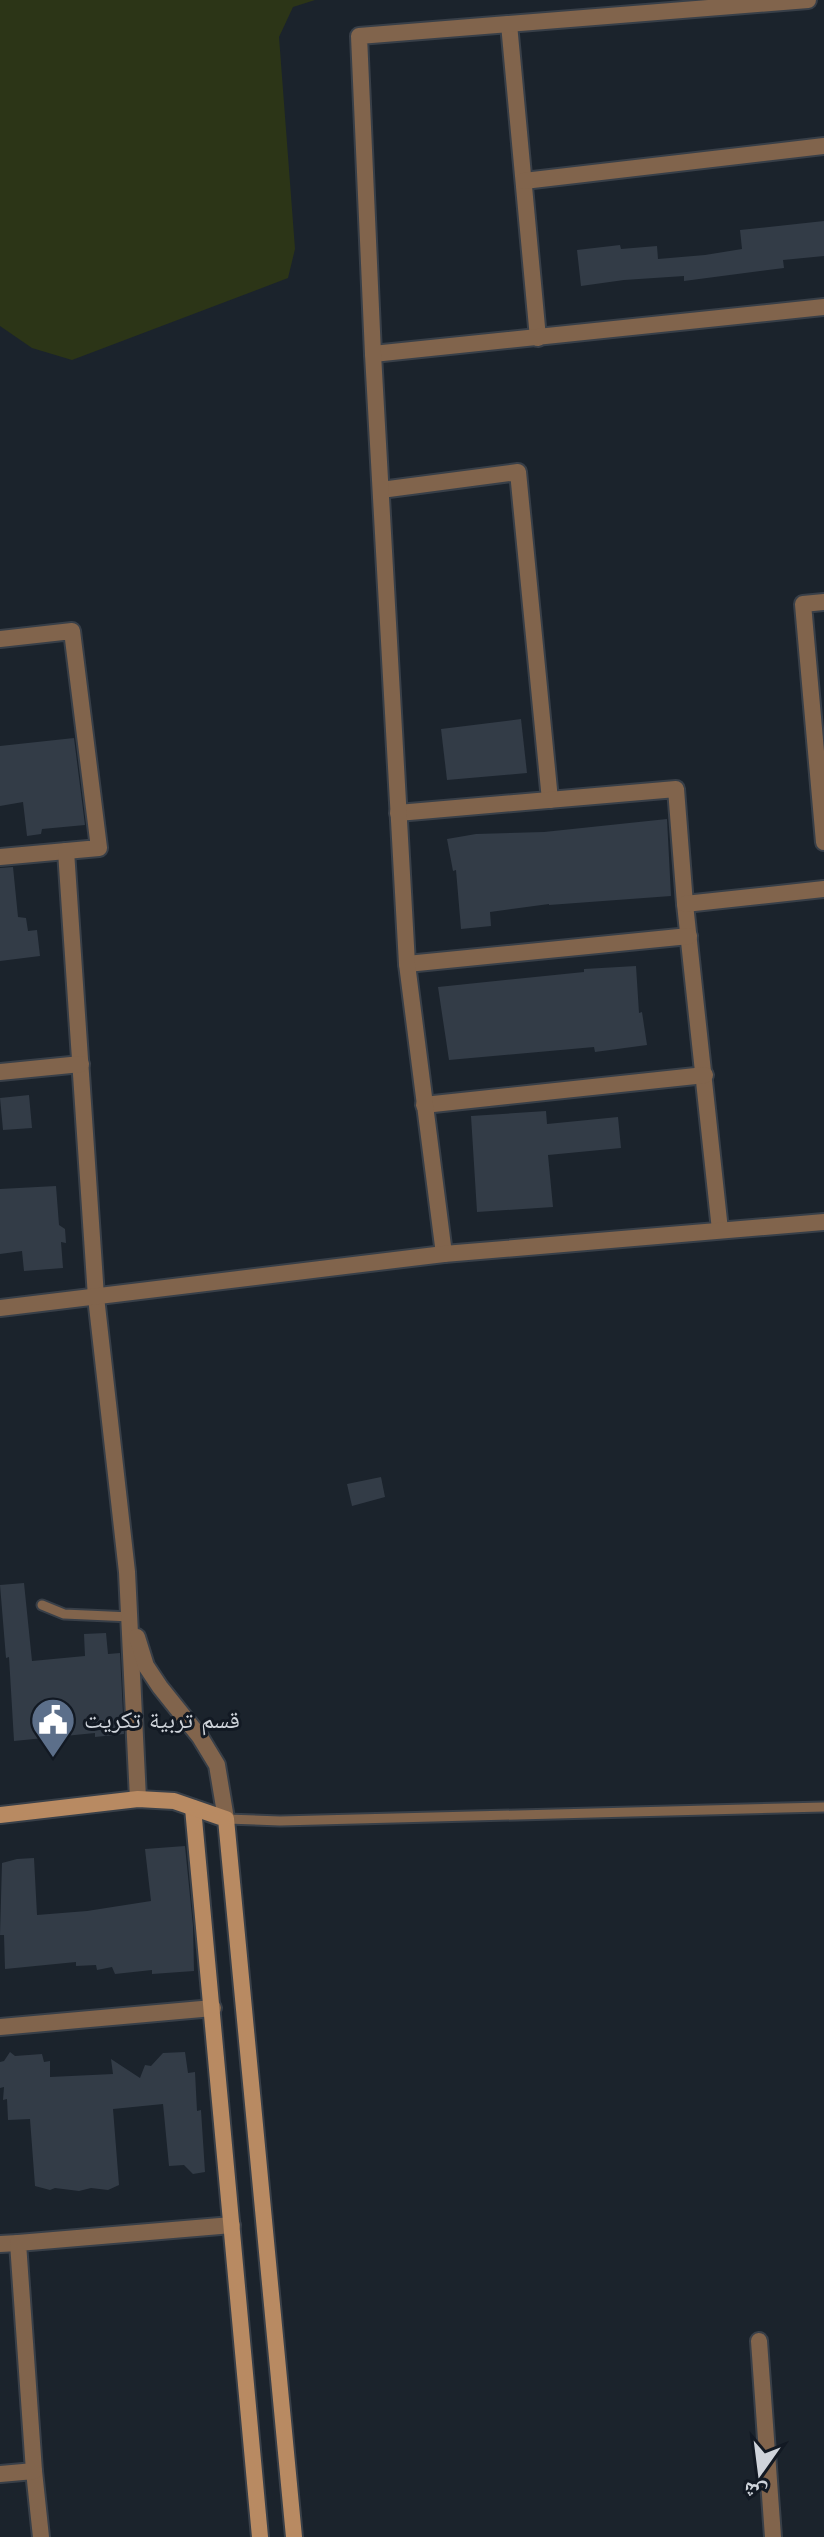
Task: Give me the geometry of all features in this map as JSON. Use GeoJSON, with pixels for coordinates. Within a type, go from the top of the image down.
{"type":"FeatureCollection","features":[{"type":"Feature","properties":{"kind":"street"},"geometry":{"type":"LineString","coordinates":[[444,1254],[407,964],[373,354],[359,36],[808,0]]}},
{"type":"Feature","properties":{"kind":"street"},"geometry":{"type":"LineString","coordinates":[[509,24],[538,338]]}},
{"type":"Feature","properties":{"kind":"street"},"geometry":{"type":"LineString","coordinates":[[524,181],[824,146]]}},
{"type":"Feature","properties":{"kind":"street"},"geometry":{"type":"LineString","coordinates":[[373,354],[824,307]]}},
{"type":"Feature","properties":{"kind":"street"},"geometry":{"type":"LineString","coordinates":[[381,490],[518,472],[550,800]]}},
{"type":"Feature","properties":{"kind":"street"},"geometry":{"type":"LineString","coordinates":[[824,602],[803,604],[824,842]]}},
{"type":"Feature","properties":{"kind":"street"},"geometry":{"type":"LineString","coordinates":[[0,639],[72,631],[99,848],[0,857]]}},
{"type":"Feature","properties":{"kind":"street"},"geometry":{"type":"LineString","coordinates":[[398,813],[676,789],[685,904],[720,1230]]}},
{"type":"Feature","properties":{"kind":"street"},"geometry":{"type":"LineString","coordinates":[[66,851],[96,1297],[131,1617],[138,1799]]}},
{"type":"Feature","properties":{"kind":"street"},"geometry":{"type":"LineString","coordinates":[[685,904],[824,889]]}},
{"type":"Feature","properties":{"kind":"street"},"geometry":{"type":"LineString","coordinates":[[407,964],[689,936]]}},
{"type":"Feature","properties":{"kind":"street"},"geometry":{"type":"LineString","coordinates":[[0,1072],[81,1064]]}},
{"type":"Feature","properties":{"kind":"street"},"geometry":{"type":"LineString","coordinates":[[424,1105],[705,1075]]}},
{"type":"Feature","properties":{"kind":"street"},"geometry":{"type":"LineString","coordinates":[[0,1308],[444,1254],[824,1222]]}},
{"type":"Feature","properties":{"kind":"street"},"geometry":{"type":"LineString","coordinates":[[131,1617],[146,1666],[200,1737],[217,1765],[226,1819],[294,2537]]}},
{"type":"Feature","properties":{"kind":"street"},"geometry":{"type":"LineString","coordinates":[[0,1815],[138,1799],[174,1801],[226,1819]]}},
{"type":"Feature","properties":{"kind":"street"},"geometry":{"type":"LineString","coordinates":[[193,1808],[260,2537]]}},
{"type":"Feature","properties":{"kind":"street"},"geometry":{"type":"LineString","coordinates":[[0,2027],[213,2008]]}},
{"type":"Feature","properties":{"kind":"street"},"geometry":{"type":"LineString","coordinates":[[0,2244],[232,2225]]}},
{"type":"Feature","properties":{"kind":"street"},"geometry":{"type":"LineString","coordinates":[[18,2243],[41,2537]]}},
{"type":"Feature","properties":{"kind":"street"},"geometry":{"type":"LineString","coordinates":[[759,2341],[773,2537]]}},
{"type":"Feature","properties":{"kind":"street"},"geometry":{"type":"LineString","coordinates":[[0,2474],[34,2471]]}},
{"type":"Feature","properties":{"kind":"lane"},"geometry":{"type":"LineString","coordinates":[[42,1605],[64,1614],[131,1617]]}},
{"type":"Feature","properties":{"kind":"lane"},"geometry":{"type":"LineString","coordinates":[[226,1819],[280,1821],[824,1807]]}},
{"type":"Feature","properties":{"kind":"green space"},"geometry":{"type":"Polygon","coordinates":[[[0,0],[315,0],[293,7],[279,37],[295,249],[288,278],[72,360],[32,348],[0,326],[0,0]]]}},
{"type":"Feature","properties":{"kind":"building"},"geometry":{"type":"Polygon","coordinates":[[[824,221],[824,256],[783,260],[784,268],[684,281],[684,276],[581,286],[577,250],[620,245],[621,249],[657,246],[658,259],[705,255],[742,249],[740,230],[824,221]]]}},
{"type":"Feature","properties":{"kind":"building"},"geometry":{"type":"Polygon","coordinates":[[[521,719],[527,773],[447,780],[441,729],[521,719]]]}},
{"type":"Feature","properties":{"kind":"building"},"geometry":{"type":"Polygon","coordinates":[[[74,738],[85,825],[42,829],[41,834],[27,836],[23,802],[0,806],[0,746],[74,738]]]}},
{"type":"Feature","properties":{"kind":"building"},"geometry":{"type":"Polygon","coordinates":[[[667,819],[671,896],[549,904],[490,912],[491,926],[461,929],[456,870],[453,871],[447,839],[667,819]]]}},
{"type":"Feature","properties":{"kind":"building"},"geometry":{"type":"Polygon","coordinates":[[[13,867],[18,917],[26,918],[28,931],[37,930],[40,956],[0,961],[0,868],[13,867]]]}},
{"type":"Feature","properties":{"kind":"building"},"geometry":{"type":"Polygon","coordinates":[[[636,966],[639,1013],[642,1012],[647,1045],[595,1052],[594,1047],[449,1060],[438,987],[584,972],[584,969],[636,966]]]}},
{"type":"Feature","properties":{"kind":"building"},"geometry":{"type":"Polygon","coordinates":[[[29,1095],[32,1128],[3,1130],[0,1098],[29,1095]]]}},
{"type":"Feature","properties":{"kind":"building"},"geometry":{"type":"Polygon","coordinates":[[[546,1111],[547,1124],[618,1117],[621,1148],[548,1155],[553,1207],[477,1212],[471,1116],[546,1111]]]}},
{"type":"Feature","properties":{"kind":"building"},"geometry":{"type":"Polygon","coordinates":[[[56,1186],[59,1225],[65,1229],[66,1243],[61,1242],[63,1268],[24,1271],[22,1251],[0,1254],[0,1189],[56,1186]]]}},
{"type":"Feature","properties":{"kind":"building"},"geometry":{"type":"Polygon","coordinates":[[[381,1477],[385,1497],[352,1506],[347,1484],[381,1477]]]}},
{"type":"Feature","properties":{"kind":"building"},"geometry":{"type":"Polygon","coordinates":[[[24,1583],[32,1661],[85,1656],[84,1634],[106,1633],[108,1654],[120,1653],[124,1734],[95,1737],[95,1733],[14,1741],[9,1657],[6,1658],[0,1585],[24,1583]]]}},
{"type":"Feature","properties":{"kind":"building"},"geometry":{"type":"Polygon","coordinates":[[[185,1846],[194,1971],[152,1974],[152,1970],[115,1974],[112,1967],[97,1970],[96,1965],[76,1966],[76,1962],[5,1969],[4,1935],[0,1935],[2,1863],[34,1858],[37,1915],[87,1911],[151,1901],[145,1849],[185,1846]]]}},
{"type":"Feature","properties":{"kind":"building"},"geometry":{"type":"Polygon","coordinates":[[[10,2052],[15,2056],[42,2054],[44,2062],[50,2061],[50,2077],[113,2074],[111,2059],[140,2078],[145,2065],[151,2066],[163,2053],[185,2052],[188,2073],[195,2072],[205,2172],[193,2174],[184,2165],[169,2166],[163,2104],[113,2109],[119,2185],[108,2190],[91,2188],[79,2191],[35,2186],[30,2119],[8,2120],[7,2099],[3,2100],[4,2087],[0,2088],[0,2062],[10,2052]]]}},
{"type":"Feature","properties":{"kind":"place","name":"قسم تربية تكريت"},"geometry":{"type":"Point","coordinates":[53,1759]}}]}
